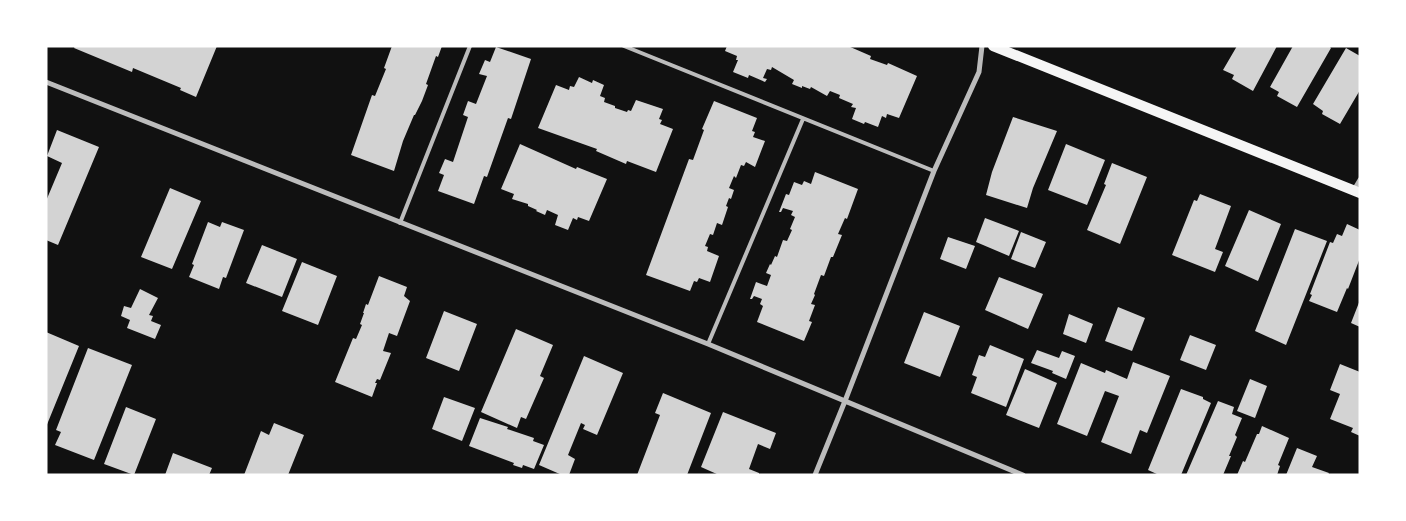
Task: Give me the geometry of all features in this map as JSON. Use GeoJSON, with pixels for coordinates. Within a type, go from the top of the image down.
{"type":"FeatureCollection","features":[{"type":"Feature","properties":{"kind":"main road"},"geometry":{"type":"LineString","coordinates":[[994,46],[1357,192]]}},
{"type":"Feature","properties":{"kind":"street"},"geometry":{"type":"LineString","coordinates":[[815,475],[934,171],[978,72],[982,46]]}},
{"type":"Feature","properties":{"kind":"street"},"geometry":{"type":"LineString","coordinates":[[46,82],[708,344],[1023,475]]}},
{"type":"Feature","properties":{"kind":"street"},"geometry":{"type":"LineString","coordinates":[[1357,192],[1360,180]]}},
{"type":"Feature","properties":{"kind":"lane"},"geometry":{"type":"LineString","coordinates":[[400,222],[470,46]]}},
{"type":"Feature","properties":{"kind":"lane"},"geometry":{"type":"LineString","coordinates":[[624,46],[934,171]]}},
{"type":"Feature","properties":{"kind":"lane"},"geometry":{"type":"LineString","coordinates":[[708,344],[803,119]]}},
{"type":"Feature","properties":{"kind":"building"},"geometry":{"type":"Polygon","coordinates":[[[75,46],[217,46],[196,97],[180,90],[181,88],[133,68],[132,72],[74,48],[75,46]]]}},
{"type":"Feature","properties":{"kind":"building"},"geometry":{"type":"Polygon","coordinates":[[[392,46],[442,46],[438,57],[436,56],[422,101],[403,141],[394,171],[351,155],[372,95],[375,96],[386,69],[384,68],[392,46]]]}},
{"type":"Feature","properties":{"kind":"building"},"geometry":{"type":"Polygon","coordinates":[[[727,46],[848,46],[871,56],[870,59],[887,65],[888,63],[917,76],[899,118],[887,114],[886,118],[882,116],[878,127],[852,119],[856,108],[851,107],[853,104],[839,98],[840,95],[830,91],[827,96],[811,87],[810,89],[802,86],[802,88],[792,84],[794,80],[772,67],[771,70],[767,69],[763,78],[767,79],[765,82],[749,75],[748,78],[733,72],[738,60],[736,60],[737,56],[725,51],[727,46]]]}},
{"type":"Feature","properties":{"kind":"building"},"geometry":{"type":"Polygon","coordinates":[[[1237,46],[1277,46],[1253,91],[1232,79],[1234,75],[1223,70],[1237,46]]]}},
{"type":"Feature","properties":{"kind":"building"},"geometry":{"type":"Polygon","coordinates":[[[1293,46],[1329,46],[1331,48],[1297,107],[1277,96],[1279,92],[1270,87],[1293,46]]]}},
{"type":"Feature","properties":{"kind":"building"},"geometry":{"type":"Polygon","coordinates":[[[496,47],[531,59],[511,119],[508,118],[487,177],[484,176],[474,204],[438,191],[444,175],[439,173],[445,159],[453,162],[468,117],[463,115],[468,101],[476,104],[487,76],[479,74],[485,60],[490,62],[496,47]]]}},
{"type":"Feature","properties":{"kind":"building"},"geometry":{"type":"Polygon","coordinates":[[[1346,48],[1360,56],[1360,90],[1340,124],[1322,114],[1323,111],[1313,104],[1346,48]]]}},
{"type":"Feature","properties":{"kind":"building"},"geometry":{"type":"Polygon","coordinates":[[[579,77],[592,83],[593,80],[604,85],[600,96],[605,98],[604,102],[615,106],[615,108],[627,112],[628,110],[631,111],[636,100],[663,109],[659,119],[662,120],[660,124],[673,129],[656,172],[627,161],[626,164],[596,151],[597,149],[538,128],[556,85],[569,90],[570,86],[574,87],[579,77]]]}},
{"type":"Feature","properties":{"kind":"building"},"geometry":{"type":"Polygon","coordinates":[[[714,101],[757,118],[752,131],[755,132],[753,137],[765,141],[755,167],[746,162],[744,166],[741,165],[736,178],[734,176],[729,188],[734,190],[726,206],[728,207],[722,225],[717,223],[713,235],[710,234],[705,246],[708,247],[707,251],[719,256],[710,282],[699,278],[697,282],[694,281],[690,291],[646,275],[689,159],[693,160],[704,130],[702,129],[714,101]]]}},
{"type":"Feature","properties":{"kind":"building"},"geometry":{"type":"Polygon","coordinates":[[[1013,117],[1057,131],[1033,188],[1027,208],[986,195],[992,172],[1013,117]]]}},
{"type":"Feature","properties":{"kind":"building"},"geometry":{"type":"Polygon","coordinates":[[[57,130],[99,147],[58,245],[46,240],[46,201],[62,163],[47,156],[57,130]]]}},
{"type":"Feature","properties":{"kind":"building"},"geometry":{"type":"Polygon","coordinates":[[[520,144],[576,169],[577,167],[607,179],[589,221],[578,217],[577,220],[573,218],[568,230],[555,225],[558,215],[547,210],[545,215],[536,211],[528,206],[528,204],[512,199],[514,194],[501,189],[520,144]]]}},
{"type":"Feature","properties":{"kind":"building"},"geometry":{"type":"Polygon","coordinates":[[[1066,144],[1105,160],[1087,205],[1048,190],[1066,144]]]}},
{"type":"Feature","properties":{"kind":"building"},"geometry":{"type":"Polygon","coordinates":[[[1112,163],[1147,177],[1120,244],[1087,230],[1106,185],[1104,184],[1112,163]]]}},
{"type":"Feature","properties":{"kind":"building"},"geometry":{"type":"Polygon","coordinates":[[[815,172],[858,189],[847,219],[845,218],[838,234],[842,235],[833,257],[831,257],[824,276],[821,275],[814,294],[811,304],[815,305],[809,321],[812,322],[804,341],[757,322],[763,306],[760,304],[762,299],[754,296],[750,299],[756,282],[767,286],[771,275],[766,273],[770,264],[775,256],[777,257],[783,240],[787,241],[792,230],[790,229],[795,217],[791,215],[793,211],[783,208],[779,212],[786,194],[789,195],[794,182],[802,185],[804,181],[811,184],[815,172]]]}},
{"type":"Feature","properties":{"kind":"building"},"geometry":{"type":"Polygon","coordinates":[[[170,188],[201,201],[172,269],[141,257],[170,188]]]}},
{"type":"Feature","properties":{"kind":"building"},"geometry":{"type":"Polygon","coordinates":[[[1200,194],[1231,206],[1215,249],[1223,252],[1215,272],[1172,255],[1194,200],[1197,201],[1200,194]]]}},
{"type":"Feature","properties":{"kind":"building"},"geometry":{"type":"Polygon","coordinates":[[[1249,210],[1281,224],[1258,281],[1225,266],[1249,210]]]}},
{"type":"Feature","properties":{"kind":"building"},"geometry":{"type":"Polygon","coordinates":[[[985,218],[1019,231],[1009,256],[976,242],[985,218]]]}},
{"type":"Feature","properties":{"kind":"building"},"geometry":{"type":"Polygon","coordinates":[[[208,222],[220,227],[222,222],[244,230],[226,278],[223,277],[219,289],[189,277],[208,222]]]}},
{"type":"Feature","properties":{"kind":"building"},"geometry":{"type":"Polygon","coordinates":[[[1347,224],[1360,230],[1360,258],[1337,312],[1309,301],[1330,242],[1333,243],[1337,234],[1342,236],[1347,224]]]}},
{"type":"Feature","properties":{"kind":"building"},"geometry":{"type":"Polygon","coordinates":[[[1295,229],[1327,241],[1286,345],[1255,331],[1295,229]]]}},
{"type":"Feature","properties":{"kind":"building"},"geometry":{"type":"Polygon","coordinates":[[[1021,232],[1046,242],[1035,268],[1011,259],[1021,232]]]}},
{"type":"Feature","properties":{"kind":"building"},"geometry":{"type":"Polygon","coordinates":[[[948,237],[975,246],[966,269],[940,259],[948,237]]]}},
{"type":"Feature","properties":{"kind":"building"},"geometry":{"type":"Polygon","coordinates":[[[262,245],[297,259],[282,297],[246,283],[262,245]]]}},
{"type":"Feature","properties":{"kind":"building"},"geometry":{"type":"Polygon","coordinates":[[[302,262],[337,276],[318,325],[282,311],[302,262]]]}},
{"type":"Feature","properties":{"kind":"building"},"geometry":{"type":"Polygon","coordinates":[[[379,276],[407,287],[404,296],[410,301],[397,336],[389,333],[383,351],[391,353],[380,380],[377,379],[375,383],[377,383],[372,397],[335,382],[353,338],[356,339],[362,325],[360,324],[366,304],[368,305],[379,276]]]}},
{"type":"Feature","properties":{"kind":"building"},"geometry":{"type":"Polygon","coordinates":[[[999,277],[1043,294],[1028,329],[985,310],[999,277]]]}},
{"type":"Feature","properties":{"kind":"building"},"geometry":{"type":"Polygon","coordinates":[[[140,289],[158,298],[149,315],[153,316],[151,321],[161,325],[155,339],[127,328],[130,320],[121,316],[124,306],[131,308],[140,289]]]}},
{"type":"Feature","properties":{"kind":"building"},"geometry":{"type":"Polygon","coordinates":[[[1360,300],[1360,327],[1351,323],[1360,300]]]}},
{"type":"Feature","properties":{"kind":"building"},"geometry":{"type":"Polygon","coordinates":[[[1118,307],[1145,318],[1132,351],[1105,341],[1118,307]]]}},
{"type":"Feature","properties":{"kind":"building"},"geometry":{"type":"Polygon","coordinates":[[[444,311],[477,324],[459,371],[426,358],[444,311]]]}},
{"type":"Feature","properties":{"kind":"building"},"geometry":{"type":"Polygon","coordinates":[[[924,312],[960,326],[940,377],[904,363],[924,312]]]}},
{"type":"Feature","properties":{"kind":"building"},"geometry":{"type":"Polygon","coordinates":[[[1069,314],[1093,324],[1086,343],[1063,334],[1069,314]]]}},
{"type":"Feature","properties":{"kind":"building"},"geometry":{"type":"Polygon","coordinates":[[[516,329],[553,345],[540,376],[544,378],[526,419],[521,417],[517,428],[481,412],[516,329]]]}},
{"type":"Feature","properties":{"kind":"building"},"geometry":{"type":"Polygon","coordinates":[[[46,332],[79,346],[46,427],[46,332]]]}},
{"type":"Feature","properties":{"kind":"building"},"geometry":{"type":"Polygon","coordinates":[[[1190,335],[1216,345],[1206,370],[1180,360],[1190,335]]]}},
{"type":"Feature","properties":{"kind":"building"},"geometry":{"type":"Polygon","coordinates":[[[990,345],[1024,359],[1006,407],[971,393],[977,377],[972,375],[979,355],[985,357],[990,345]]]}},
{"type":"Feature","properties":{"kind":"building"},"geometry":{"type":"Polygon","coordinates":[[[88,348],[132,365],[94,460],[55,445],[61,432],[56,430],[88,348]]]}},
{"type":"Feature","properties":{"kind":"building"},"geometry":{"type":"Polygon","coordinates":[[[1037,350],[1059,358],[1062,351],[1075,356],[1066,379],[1052,373],[1053,371],[1031,363],[1037,350]]]}},
{"type":"Feature","properties":{"kind":"building"},"geometry":{"type":"Polygon","coordinates":[[[584,356],[623,373],[597,435],[583,429],[585,425],[581,423],[568,455],[575,459],[569,475],[562,475],[539,465],[584,356]]]}},
{"type":"Feature","properties":{"kind":"building"},"geometry":{"type":"Polygon","coordinates":[[[1133,362],[1170,376],[1147,433],[1140,430],[1131,454],[1101,442],[1119,396],[1105,391],[1087,436],[1057,424],[1081,363],[1105,373],[1106,370],[1127,379],[1133,362]]]}},
{"type":"Feature","properties":{"kind":"building"},"geometry":{"type":"Polygon","coordinates":[[[1340,364],[1360,372],[1360,436],[1351,432],[1353,428],[1330,419],[1340,394],[1330,390],[1340,364]]]}},
{"type":"Feature","properties":{"kind":"building"},"geometry":{"type":"Polygon","coordinates":[[[1025,369],[1057,383],[1039,428],[1006,415],[1025,369]]]}},
{"type":"Feature","properties":{"kind":"building"},"geometry":{"type":"Polygon","coordinates":[[[1250,379],[1267,386],[1255,418],[1237,411],[1250,379]]]}},
{"type":"Feature","properties":{"kind":"building"},"geometry":{"type":"Polygon","coordinates":[[[1181,389],[1203,397],[1203,399],[1211,403],[1181,475],[1159,475],[1148,470],[1181,389]]]}},
{"type":"Feature","properties":{"kind":"building"},"geometry":{"type":"Polygon","coordinates":[[[663,393],[711,413],[687,475],[637,475],[660,415],[655,413],[663,393]]]}},
{"type":"Feature","properties":{"kind":"building"},"geometry":{"type":"Polygon","coordinates":[[[444,397],[475,408],[462,441],[432,429],[444,397]]]}},
{"type":"Feature","properties":{"kind":"building"},"geometry":{"type":"Polygon","coordinates":[[[1218,401],[1234,407],[1232,414],[1242,418],[1229,456],[1231,456],[1223,475],[1186,475],[1218,401]]]}},
{"type":"Feature","properties":{"kind":"building"},"geometry":{"type":"Polygon","coordinates":[[[126,407],[156,419],[134,475],[104,464],[126,407]]]}},
{"type":"Feature","properties":{"kind":"building"},"geometry":{"type":"Polygon","coordinates":[[[723,412],[776,433],[770,449],[758,444],[749,469],[759,473],[759,475],[719,475],[701,467],[723,412]]]}},
{"type":"Feature","properties":{"kind":"building"},"geometry":{"type":"Polygon","coordinates":[[[480,418],[508,427],[507,429],[534,438],[533,441],[544,445],[534,469],[523,465],[522,468],[513,465],[514,463],[469,446],[480,418]]]}},
{"type":"Feature","properties":{"kind":"building"},"geometry":{"type":"Polygon","coordinates":[[[274,423],[304,435],[288,475],[244,475],[261,431],[269,435],[274,423]]]}},
{"type":"Feature","properties":{"kind":"building"},"geometry":{"type":"Polygon","coordinates":[[[1262,426],[1289,438],[1278,465],[1280,466],[1277,475],[1237,475],[1243,461],[1245,462],[1262,426]]]}},
{"type":"Feature","properties":{"kind":"building"},"geometry":{"type":"Polygon","coordinates":[[[1297,448],[1317,456],[1312,467],[1329,473],[1328,475],[1286,475],[1297,448]]]}},
{"type":"Feature","properties":{"kind":"building"},"geometry":{"type":"Polygon","coordinates":[[[173,453],[212,468],[209,475],[165,475],[173,453]]]}}]}
